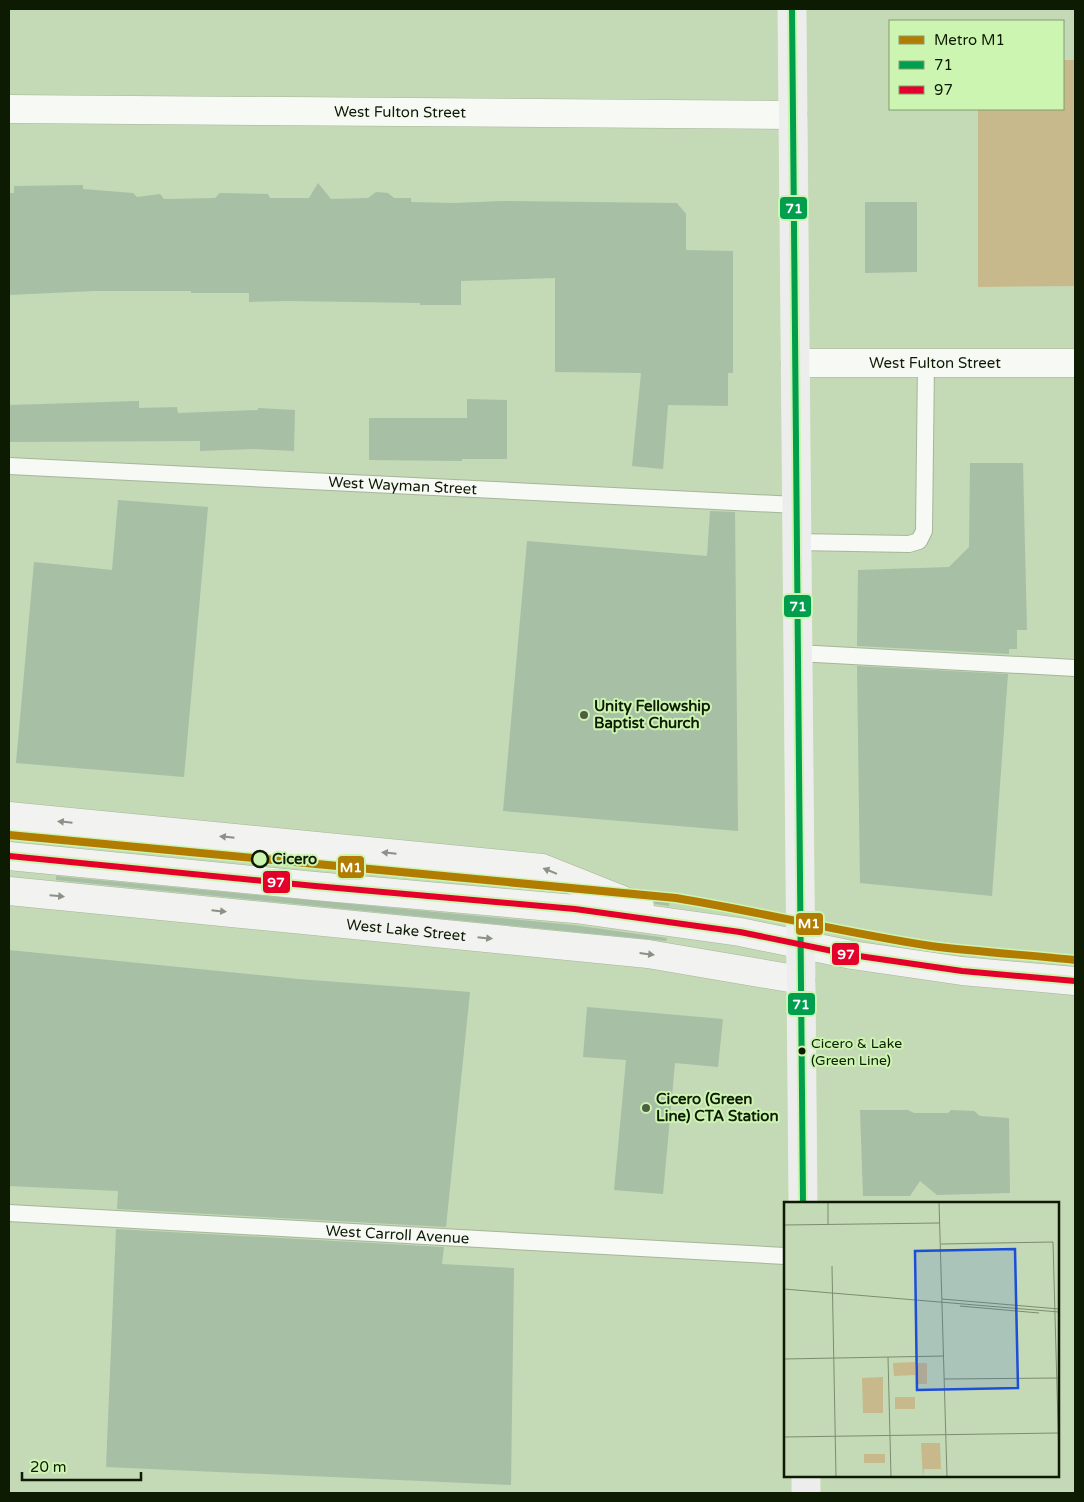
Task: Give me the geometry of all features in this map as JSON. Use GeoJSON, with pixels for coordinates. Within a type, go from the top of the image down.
{"type":"FeatureCollection","features":[{"type":"Feature","properties":{"kind":"main road"},"geometry":{"type":"LineString","coordinates":[[792,9],[803,1202]]}},
{"type":"Feature","properties":{"kind":"main road"},"geometry":{"type":"LineString","coordinates":[[9,816],[542,868],[676,922]]}},
{"type":"Feature","properties":{"kind":"main road"},"geometry":{"type":"LineString","coordinates":[[9,856],[575,909],[740,932],[852,955],[962,971],[1075,981]]}},
{"type":"Feature","properties":{"kind":"main road","name":"West Lake Street"},"geometry":{"type":"LineString","coordinates":[[9,891],[648,954],[801,980]]}},
{"type":"Feature","properties":{"kind":"main road"},"geometry":{"type":"LineString","coordinates":[[806,1477],[806,1493]]}},
{"type":"Feature","properties":{"kind":"street","name":"West Fulton Street"},"geometry":{"type":"LineString","coordinates":[[9,109],[793,115]]}},
{"type":"Feature","properties":{"kind":"street","name":"West Fulton Street"},"geometry":{"type":"LineString","coordinates":[[795,363],[1075,363]]}},
{"type":"Feature","properties":{"kind":"lane"},"geometry":{"type":"LineString","coordinates":[[796,542],[909,544],[919,541],[924,532],[926,363]]}},
{"type":"Feature","properties":{"kind":"lane","name":"West Wayman Street"},"geometry":{"type":"LineString","coordinates":[[9,466],[796,506]]}},
{"type":"Feature","properties":{"kind":"lane"},"geometry":{"type":"LineString","coordinates":[[798,653],[1075,668]]}},
{"type":"Feature","properties":{"kind":"lane","name":"West Carroll Avenue"},"geometry":{"type":"LineString","coordinates":[[9,1213],[784,1256]]}},
{"type":"Feature","properties":{"kind":"shaded area"},"geometry":{"type":"Polygon","coordinates":[[[1064,60],[1075,60],[1075,286],[978,287],[978,110],[1064,110],[1064,60]]]}},
{"type":"Feature","properties":{"kind":"building"},"geometry":{"type":"Polygon","coordinates":[[[318,183],[331,199],[368,198],[376,192],[388,193],[394,198],[411,198],[411,202],[677,203],[686,214],[686,250],[733,251],[733,373],[728,373],[728,406],[668,405],[663,469],[632,466],[641,373],[555,372],[555,278],[461,281],[461,305],[288,301],[249,302],[249,293],[191,293],[191,291],[94,291],[9,295],[9,193],[14,193],[14,186],[83,185],[83,189],[133,193],[137,197],[160,194],[164,199],[215,198],[220,193],[268,194],[270,198],[309,198],[318,183]]]}},
{"type":"Feature","properties":{"kind":"building"},"geometry":{"type":"Polygon","coordinates":[[[865,202],[917,202],[917,272],[865,273],[865,202]]]}},
{"type":"Feature","properties":{"kind":"building"},"geometry":{"type":"Polygon","coordinates":[[[467,399],[507,400],[507,459],[462,459],[462,461],[369,460],[369,418],[467,418],[467,399]]]}},
{"type":"Feature","properties":{"kind":"building"},"geometry":{"type":"Polygon","coordinates":[[[139,401],[139,408],[177,407],[178,413],[258,410],[258,408],[295,410],[294,451],[253,449],[200,451],[200,441],[9,442],[9,405],[139,401]]]}},
{"type":"Feature","properties":{"kind":"building"},"geometry":{"type":"Polygon","coordinates":[[[970,463],[1023,463],[1027,630],[1017,630],[1017,649],[1009,649],[1009,654],[857,646],[858,570],[949,567],[969,547],[970,463]]]}},
{"type":"Feature","properties":{"kind":"building"},"geometry":{"type":"Polygon","coordinates":[[[118,500],[208,507],[184,777],[16,763],[34,562],[112,570],[118,500]]]}},
{"type":"Feature","properties":{"kind":"building"},"geometry":{"type":"Polygon","coordinates":[[[710,511],[735,512],[738,831],[503,811],[527,541],[707,556],[710,511]]]}},
{"type":"Feature","properties":{"kind":"building"},"geometry":{"type":"Polygon","coordinates":[[[857,666],[1008,674],[992,896],[860,883],[857,666]]]}},
{"type":"Feature","properties":{"kind":"building"},"geometry":{"type":"Polygon","coordinates":[[[59,838],[538,883],[560,892],[58,845],[59,838]]]}},
{"type":"Feature","properties":{"kind":"building"},"geometry":{"type":"Polygon","coordinates":[[[56,876],[573,925],[667,938],[666,941],[56,880],[56,876]]]}},
{"type":"Feature","properties":{"kind":"building"},"geometry":{"type":"Polygon","coordinates":[[[644,892],[670,894],[669,906],[655,904],[652,897],[644,892]]]}},
{"type":"Feature","properties":{"kind":"building"},"geometry":{"type":"Polygon","coordinates":[[[9,950],[298,979],[470,992],[446,1227],[117,1209],[118,1191],[9,1186],[9,950]]]}},
{"type":"Feature","properties":{"kind":"building","name":"Cicero (Green Line) CTA Station"},"geometry":{"type":"Polygon","coordinates":[[[587,1007],[723,1019],[718,1067],[675,1063],[663,1194],[614,1190],[626,1060],[583,1057],[587,1007]]]}},
{"type":"Feature","properties":{"kind":"building"},"geometry":{"type":"Polygon","coordinates":[[[860,1110],[908,1110],[914,1113],[948,1113],[951,1110],[974,1111],[980,1116],[1009,1118],[1010,1193],[937,1195],[920,1181],[910,1196],[863,1196],[860,1110]]]}},
{"type":"Feature","properties":{"kind":"building"},"geometry":{"type":"Polygon","coordinates":[[[116,1229],[444,1247],[442,1264],[514,1268],[511,1485],[106,1467],[116,1229]]]}},
{"type":"Feature","properties":{"kind":"metro line","name":"M1"},"geometry":{"type":"LineString","coordinates":[[9,835],[676,898],[931,946],[1075,960]]}},
{"type":"Feature","properties":{"kind":"transit line","name":"71"},"geometry":{"type":"LineString","coordinates":[[792,9],[803,1202]]}},
{"type":"Feature","properties":{"kind":"transit line","name":"97"},"geometry":{"type":"LineString","coordinates":[[9,856],[575,909],[740,932],[852,955],[962,971],[1075,981]]}},
{"type":"Feature","properties":{"kind":"place","name":"Unity Fellowship Baptist Church"},"geometry":{"type":"Point","coordinates":[584,715]}},
{"type":"Feature","properties":{"kind":"place","name":"Cicero"},"geometry":{"type":"Point","coordinates":[260,859]}},
{"type":"Feature","properties":{"kind":"place","name":"Cicero & Lake (Green Line)"},"geometry":{"type":"Point","coordinates":[802,1051]}},
{"type":"Feature","properties":{"kind":"place","name":"Cicero (Green Line) CTA Station"},"geometry":{"type":"Point","coordinates":[646,1108]}}]}
